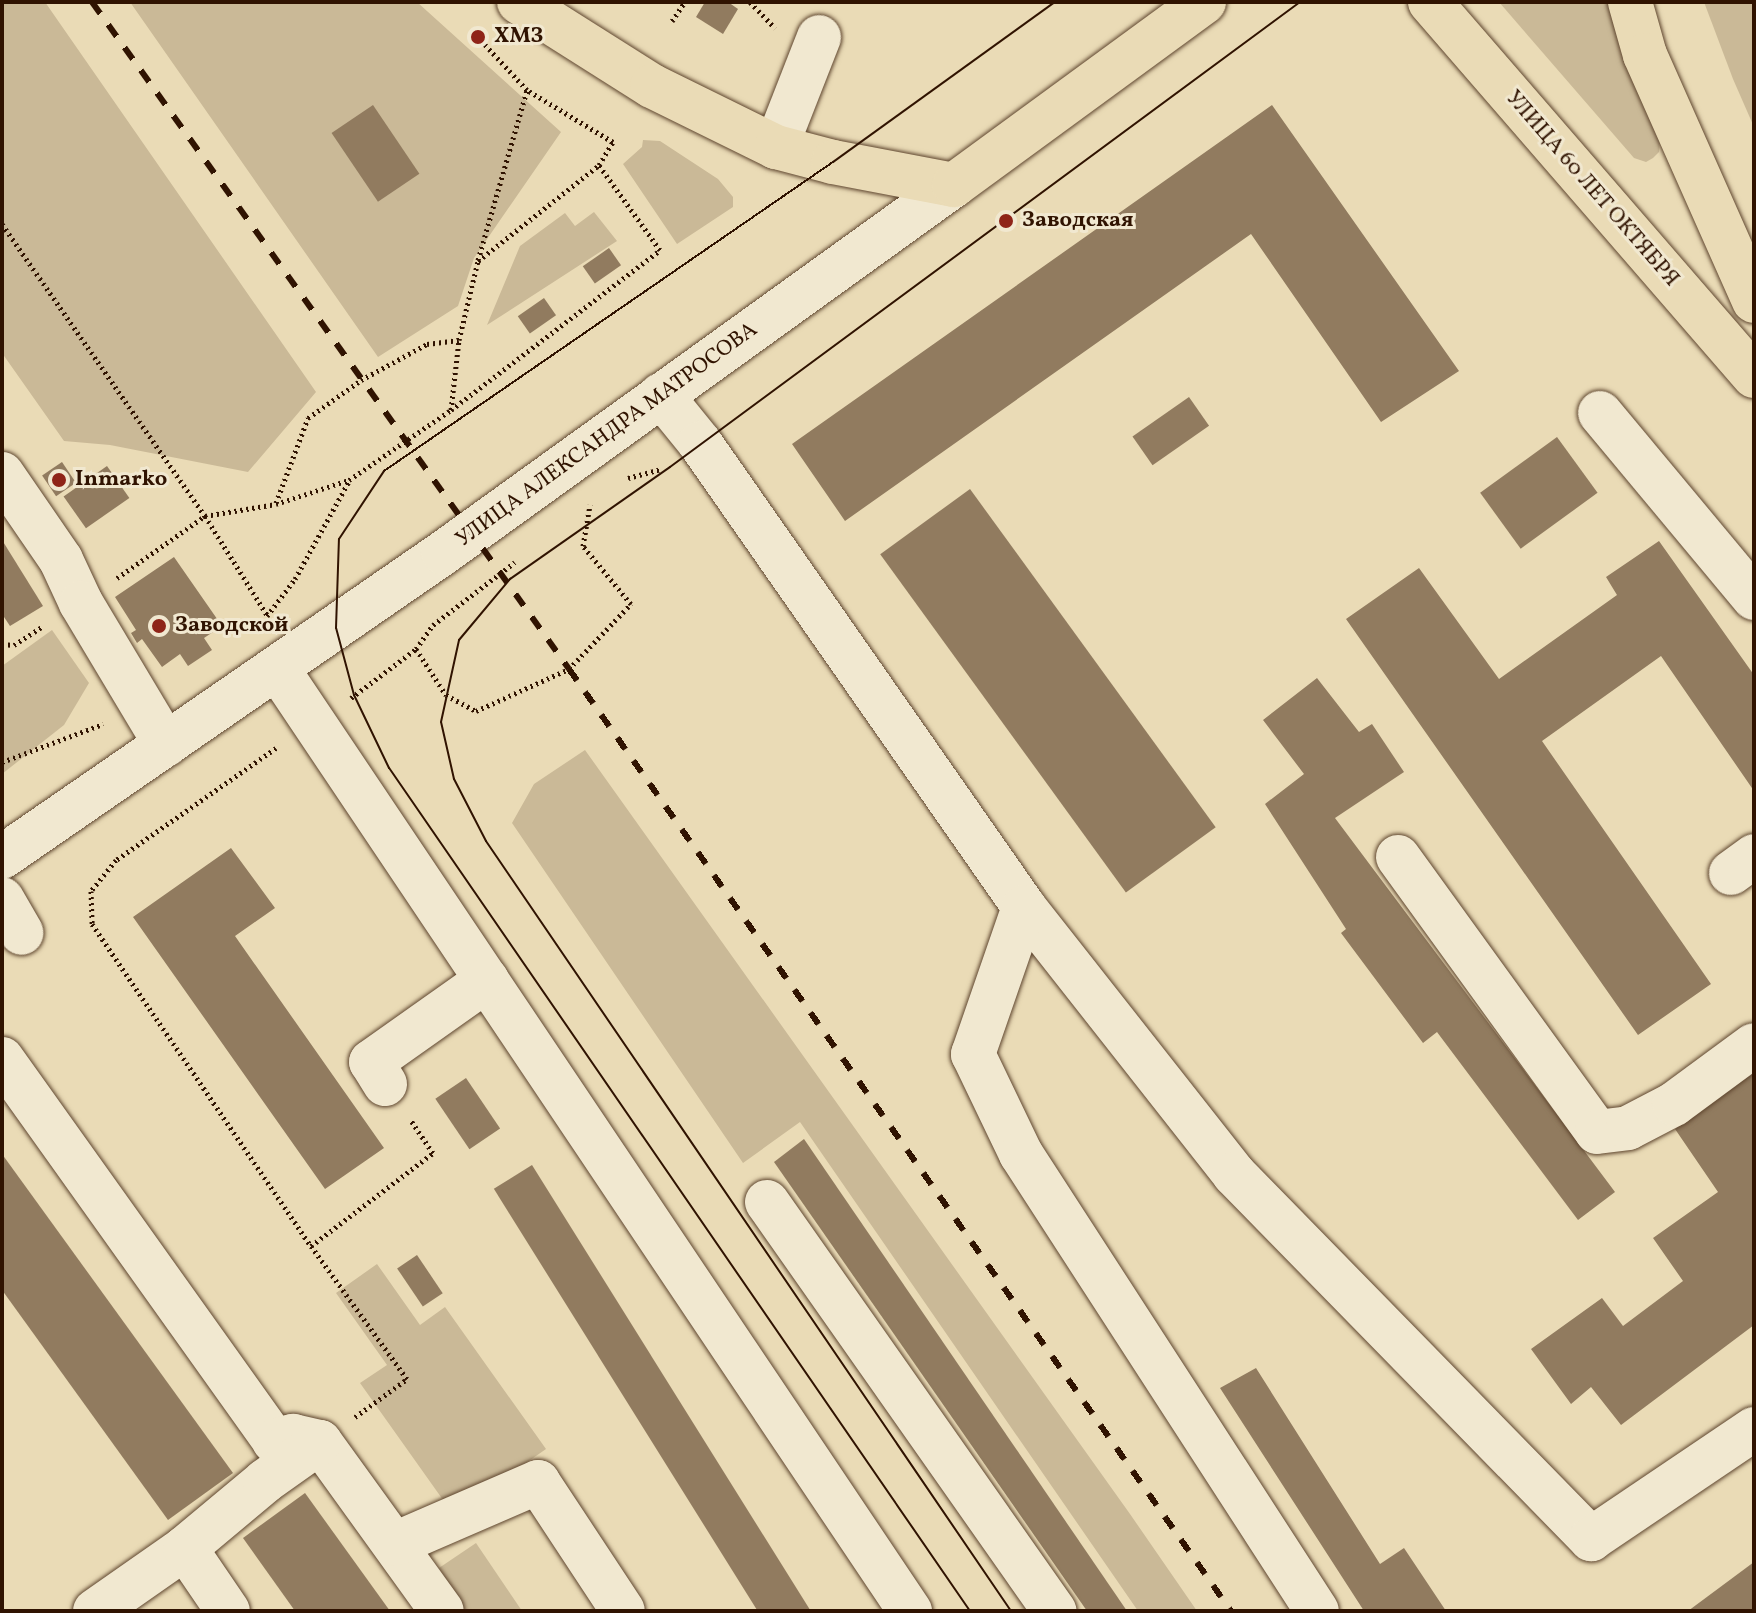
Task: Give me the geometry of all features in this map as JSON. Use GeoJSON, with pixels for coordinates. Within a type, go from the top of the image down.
{"type":"FeatureCollection","features":[{"type":"Feature","properties":{"kind":"main road"},"geometry":{"type":"LineString","coordinates":[[519,2],[652,86],[776,147],[833,162],[954,185]]}},
{"type":"Feature","properties":{"kind":"main road","name":"УЛИЦА АЛЕКСАНДРА МАТРОСОВА"},"geometry":{"type":"LineString","coordinates":[[954,185],[1204,2]]}},
{"type":"Feature","properties":{"kind":"main road","name":"УЛИЦА 60 ЛЕТ ОКТЯБРЯ"},"geometry":{"type":"LineString","coordinates":[[1430,2],[1754,376]]}},
{"type":"Feature","properties":{"kind":"main road"},"geometry":{"type":"LineString","coordinates":[[1630,2],[1645,55],[1754,301]]}},
{"type":"Feature","properties":{"kind":"street"},"geometry":{"type":"LineString","coordinates":[[776,147],[819,37]]}},
{"type":"Feature","properties":{"kind":"street","name":"УЛИЦА АЛЕКСАНДРА МАТРОСОВА"},"geometry":{"type":"LineString","coordinates":[[2,857],[443,553],[954,185]]}},
{"type":"Feature","properties":{"kind":"street"},"geometry":{"type":"LineString","coordinates":[[661,395],[1024,907],[1234,1174],[1591,1539],[1754,1429]]}},
{"type":"Feature","properties":{"kind":"street"},"geometry":{"type":"LineString","coordinates":[[1600,413],[1754,598]]}},
{"type":"Feature","properties":{"kind":"street"},"geometry":{"type":"LineString","coordinates":[[2,474],[61,560],[81,603],[166,745]]}},
{"type":"Feature","properties":{"kind":"street"},"geometry":{"type":"LineString","coordinates":[[277,668],[910,1611]]}},
{"type":"Feature","properties":{"kind":"street"},"geometry":{"type":"LineString","coordinates":[[1398,857],[1597,1132],[1628,1128],[1674,1104],[1754,1045]]}},
{"type":"Feature","properties":{"kind":"street"},"geometry":{"type":"LineString","coordinates":[[1024,907],[973,1054],[1021,1154],[1317,1611]]}},
{"type":"Feature","properties":{"kind":"street"},"geometry":{"type":"LineString","coordinates":[[385,1084],[371,1062],[487,980]]}},
{"type":"Feature","properties":{"kind":"street"},"geometry":{"type":"LineString","coordinates":[[2,1059],[210,1336],[274,1441],[293,1436],[320,1442],[442,1611]]}},
{"type":"Feature","properties":{"kind":"street"},"geometry":{"type":"LineString","coordinates":[[767,1202],[1054,1611]]}},
{"type":"Feature","properties":{"kind":"street"},"geometry":{"type":"LineString","coordinates":[[95,1611],[185,1548],[265,1481],[320,1442]]}},
{"type":"Feature","properties":{"kind":"street"},"geometry":{"type":"LineString","coordinates":[[395,1544],[538,1482],[623,1611]]}},
{"type":"Feature","properties":{"kind":"street"},"geometry":{"type":"LineString","coordinates":[[185,1548],[228,1611]]}},
{"type":"Feature","properties":{"kind":"path"},"geometry":{"type":"LineString","coordinates":[[672,21],[685,2]]}},
{"type":"Feature","properties":{"kind":"path"},"geometry":{"type":"LineString","coordinates":[[750,2],[776,29]]}},
{"type":"Feature","properties":{"kind":"path"},"geometry":{"type":"LineString","coordinates":[[478,37],[527,90],[613,142],[599,165],[478,261]]}},
{"type":"Feature","properties":{"kind":"path"},"geometry":{"type":"LineString","coordinates":[[451,410],[459,340],[478,261],[527,90]]}},
{"type":"Feature","properties":{"kind":"path"},"geometry":{"type":"LineString","coordinates":[[2,644],[14,645],[81,603],[205,516],[276,504],[349,480],[451,410],[660,250],[599,165]]}},
{"type":"Feature","properties":{"kind":"path"},"geometry":{"type":"LineString","coordinates":[[2,224],[205,516],[267,615]]}},
{"type":"Feature","properties":{"kind":"path"},"geometry":{"type":"LineString","coordinates":[[276,504],[308,418],[361,380],[427,344],[459,340]]}},
{"type":"Feature","properties":{"kind":"path"},"geometry":{"type":"LineString","coordinates":[[624,479],[670,467],[716,470]]}},
{"type":"Feature","properties":{"kind":"path"},"geometry":{"type":"LineString","coordinates":[[256,625],[295,579],[349,480]]}},
{"type":"Feature","properties":{"kind":"path"},"geometry":{"type":"LineString","coordinates":[[578,513],[602,496]]}},
{"type":"Feature","properties":{"kind":"path"},"geometry":{"type":"LineString","coordinates":[[416,649],[446,695],[476,711],[569,669],[631,604],[583,546],[590,504]]}},
{"type":"Feature","properties":{"kind":"path"},"geometry":{"type":"LineString","coordinates":[[354,695],[416,649],[433,625],[518,560]]}},
{"type":"Feature","properties":{"kind":"path"},"geometry":{"type":"LineString","coordinates":[[248,767],[116,860],[91,891],[92,924],[311,1246],[407,1379],[320,1442]]}},
{"type":"Feature","properties":{"kind":"path"},"geometry":{"type":"LineString","coordinates":[[311,1246],[433,1153],[385,1084]]}},
{"type":"Feature","properties":{"kind":"shaded area"},"geometry":{"type":"Polygon","coordinates":[[[2,2],[45,2],[316,392],[248,472],[110,445],[64,441],[2,353],[2,2]]]}},
{"type":"Feature","properties":{"kind":"shaded area"},"geometry":{"type":"Polygon","coordinates":[[[130,2],[417,2],[561,132],[474,258],[458,306],[378,357],[130,2]]]}},
{"type":"Feature","properties":{"kind":"shaded area"},"geometry":{"type":"Polygon","coordinates":[[[1499,2],[1610,2],[1660,139],[1659,152],[1646,162],[1634,158],[1499,2]]]}},
{"type":"Feature","properties":{"kind":"shaded area"},"geometry":{"type":"Polygon","coordinates":[[[1704,2],[1754,2],[1754,127],[1733,79],[1704,2]]]}},
{"type":"Feature","properties":{"kind":"shaded area"},"geometry":{"type":"Polygon","coordinates":[[[643,140],[660,141],[718,179],[733,197],[733,207],[677,244],[623,164],[642,147],[643,140]]]}},
{"type":"Feature","properties":{"kind":"shaded area"},"geometry":{"type":"Polygon","coordinates":[[[594,212],[617,241],[487,325],[520,246],[565,213],[575,226],[594,212]]]}},
{"type":"Feature","properties":{"kind":"shaded area"},"geometry":{"type":"Polygon","coordinates":[[[52,630],[89,683],[64,725],[2,774],[2,666],[52,630]]]}},
{"type":"Feature","properties":{"kind":"shaded area"},"geometry":{"type":"Polygon","coordinates":[[[585,750],[1197,1611],[1138,1611],[800,1122],[743,1163],[512,823],[534,784],[585,750]]]}},
{"type":"Feature","properties":{"kind":"shaded area"},"geometry":{"type":"Polygon","coordinates":[[[377,1264],[420,1325],[445,1307],[546,1449],[453,1514],[360,1383],[387,1365],[336,1293],[377,1264]]]}},
{"type":"Feature","properties":{"kind":"shaded area"},"geometry":{"type":"Polygon","coordinates":[[[476,1543],[522,1611],[466,1611],[439,1568],[476,1543]]]}},
{"type":"Feature","properties":{"kind":"building"},"geometry":{"type":"Polygon","coordinates":[[[705,2],[728,2],[738,9],[723,34],[696,17],[705,2]]]}},
{"type":"Feature","properties":{"kind":"building"},"geometry":{"type":"Polygon","coordinates":[[[373,105],[419,174],[378,202],[332,133],[373,105]]]}},
{"type":"Feature","properties":{"kind":"building"},"geometry":{"type":"Polygon","coordinates":[[[1272,105],[1459,371],[1381,422],[1251,234],[845,521],[792,444],[1272,105]]]}},
{"type":"Feature","properties":{"kind":"building"},"geometry":{"type":"Polygon","coordinates":[[[609,248],[621,265],[595,284],[583,266],[609,248]]]}},
{"type":"Feature","properties":{"kind":"building"},"geometry":{"type":"Polygon","coordinates":[[[544,298],[556,315],[530,334],[518,316],[544,298]]]}},
{"type":"Feature","properties":{"kind":"building"},"geometry":{"type":"Polygon","coordinates":[[[1189,397],[1209,426],[1153,465],[1132,437],[1189,397]]]}},
{"type":"Feature","properties":{"kind":"building"},"geometry":{"type":"Polygon","coordinates":[[[1557,437],[1598,493],[1521,549],[1480,493],[1557,437]]]}},
{"type":"Feature","properties":{"kind":"building","name":"Inmarko"},"geometry":{"type":"Polygon","coordinates":[[[62,462],[76,483],[56,496],[42,475],[62,462]]]}},
{"type":"Feature","properties":{"kind":"building"},"geometry":{"type":"Polygon","coordinates":[[[107,466],[129,498],[86,528],[64,496],[107,466]]]}},
{"type":"Feature","properties":{"kind":"building"},"geometry":{"type":"Polygon","coordinates":[[[970,489],[1216,827],[1126,892],[880,554],[970,489]]]}},
{"type":"Feature","properties":{"kind":"building"},"geometry":{"type":"Polygon","coordinates":[[[2,540],[43,606],[10,626],[2,614],[2,540]]]}},
{"type":"Feature","properties":{"kind":"building"},"geometry":{"type":"Polygon","coordinates":[[[1659,541],[1754,675],[1754,791],[1661,656],[1542,741],[1711,984],[1638,1035],[1346,619],[1419,568],[1499,679],[1617,595],[1606,577],[1659,541]]]}},
{"type":"Feature","properties":{"kind":"building"},"geometry":{"type":"Polygon","coordinates":[[[174,557],[222,626],[204,638],[212,650],[188,666],[180,654],[162,667],[142,639],[137,643],[131,633],[136,630],[115,597],[174,557]]]}},
{"type":"Feature","properties":{"kind":"building"},"geometry":{"type":"Polygon","coordinates":[[[1317,678],[1359,732],[1372,724],[1404,772],[1335,818],[1615,1192],[1578,1220],[1437,1032],[1423,1043],[1341,933],[1346,929],[1265,804],[1304,774],[1263,720],[1317,678]]]}},
{"type":"Feature","properties":{"kind":"building"},"geometry":{"type":"Polygon","coordinates":[[[231,848],[275,908],[235,936],[384,1148],[325,1189],[133,917],[231,848]]]}},
{"type":"Feature","properties":{"kind":"building"},"geometry":{"type":"Polygon","coordinates":[[[1754,1071],[1754,1325],[1621,1425],[1591,1387],[1571,1404],[1531,1349],[1602,1298],[1623,1326],[1683,1281],[1653,1238],[1718,1192],[1675,1129],[1754,1071]]]}},
{"type":"Feature","properties":{"kind":"building"},"geometry":{"type":"Polygon","coordinates":[[[466,1078],[500,1129],[469,1149],[435,1099],[466,1078]]]}},
{"type":"Feature","properties":{"kind":"building"},"geometry":{"type":"Polygon","coordinates":[[[804,1139],[1127,1611],[1087,1611],[774,1162],[804,1139]]]}},
{"type":"Feature","properties":{"kind":"building"},"geometry":{"type":"Polygon","coordinates":[[[2,1154],[233,1473],[168,1520],[2,1290],[2,1154]]]}},
{"type":"Feature","properties":{"kind":"building"},"geometry":{"type":"Polygon","coordinates":[[[532,1165],[811,1611],[758,1611],[494,1189],[532,1165]]]}},
{"type":"Feature","properties":{"kind":"building"},"geometry":{"type":"Polygon","coordinates":[[[417,1255],[443,1293],[423,1307],[397,1268],[417,1255]]]}},
{"type":"Feature","properties":{"kind":"building"},"geometry":{"type":"Polygon","coordinates":[[[1256,1368],[1380,1564],[1404,1548],[1446,1611],[1364,1611],[1220,1388],[1256,1368]]]}},
{"type":"Feature","properties":{"kind":"building"},"geometry":{"type":"Polygon","coordinates":[[[305,1493],[390,1611],[295,1611],[243,1538],[305,1493]]]}},
{"type":"Feature","properties":{"kind":"building"},"geometry":{"type":"Polygon","coordinates":[[[1754,1562],[1754,1611],[1688,1611],[1754,1562]]]}},
{"type":"Feature","properties":{"kind":"tram line"},"geometry":{"type":"LineString","coordinates":[[970,1611],[389,768],[354,695],[336,628],[339,539],[384,471],[833,162],[1055,2]]}},
{"type":"Feature","properties":{"kind":"tram line"},"geometry":{"type":"LineString","coordinates":[[1011,1611],[486,841],[454,779],[441,722],[459,640],[510,579],[670,467],[1300,2]]}},
{"type":"Feature","properties":{"kind":"railway"},"geometry":{"type":"LineString","coordinates":[[92,2],[569,669],[1231,1611]]}},
{"type":"Feature","properties":{"kind":"place","name":"ХМЗ"},"geometry":{"type":"Point","coordinates":[478,37]}},
{"type":"Feature","properties":{"kind":"place","name":"Заводская"},"geometry":{"type":"Point","coordinates":[1006,221]}},
{"type":"Feature","properties":{"kind":"place","name":"Inmarko"},"geometry":{"type":"Point","coordinates":[59,480]}},
{"type":"Feature","properties":{"kind":"place","name":"Заводской"},"geometry":{"type":"Point","coordinates":[159,626]}}]}
